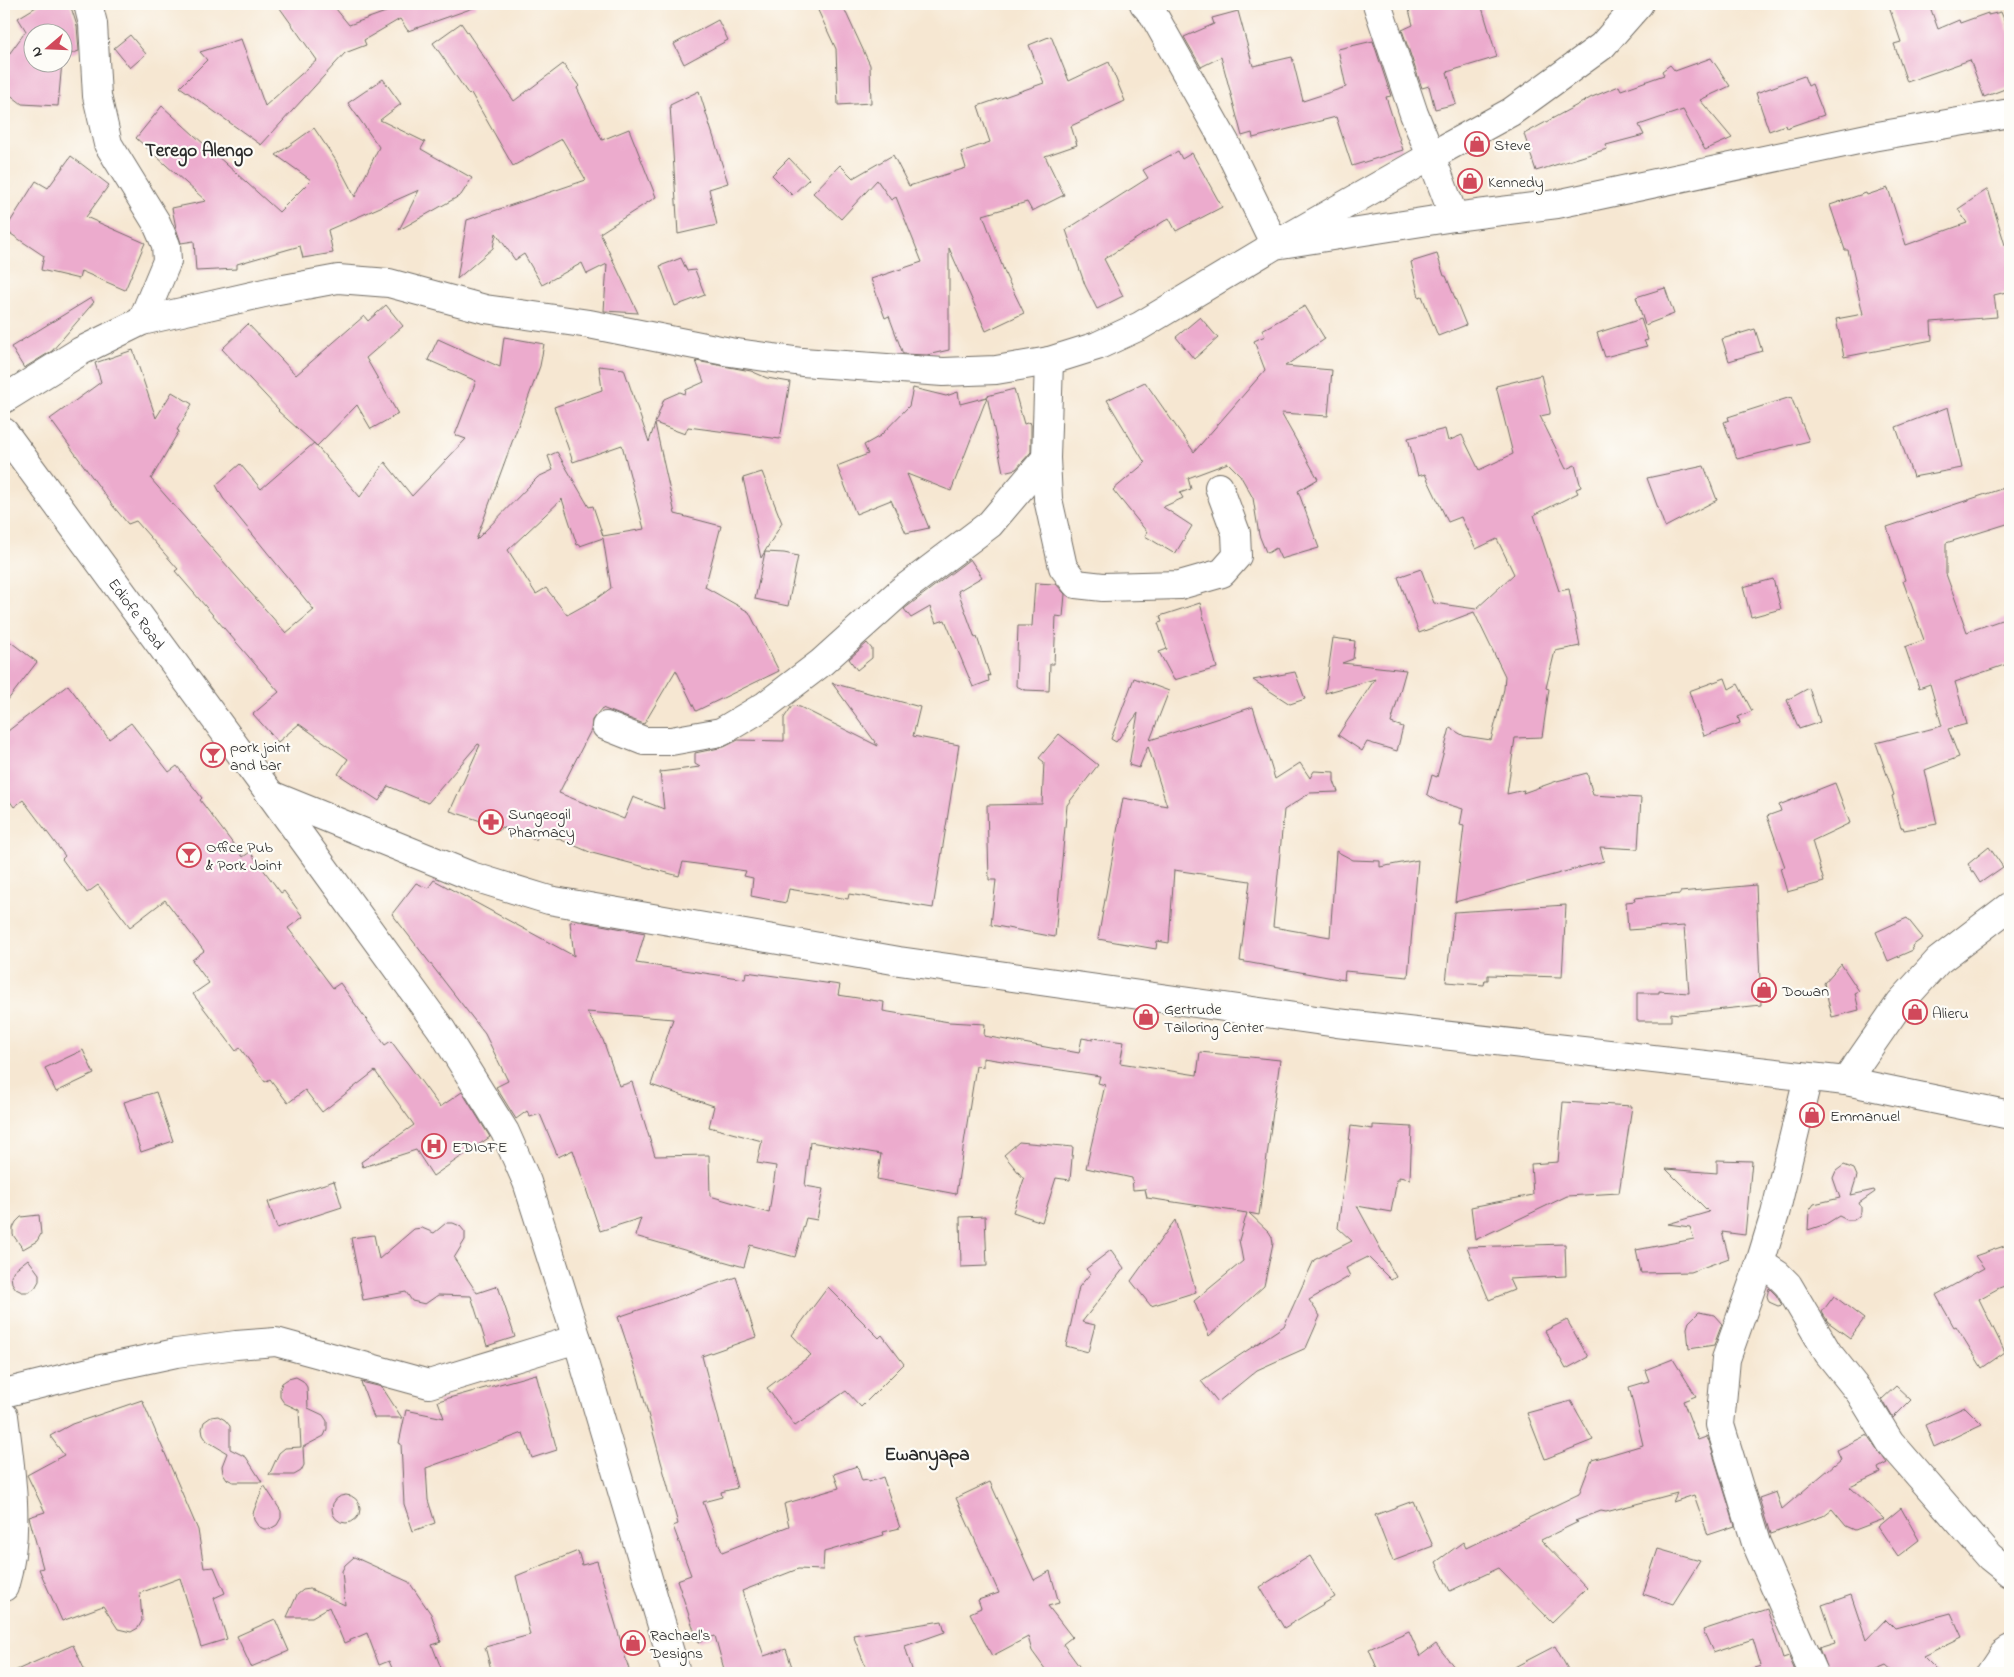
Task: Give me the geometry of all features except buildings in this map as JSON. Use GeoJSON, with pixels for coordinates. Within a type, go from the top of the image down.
{"type":"FeatureCollection","features":[{"type":"Feature","properties":{"kind":"street"},"geometry":{"type":"LineString","coordinates":[[88,4],[93,24],[97,96],[108,144],[156,222],[166,246],[167,261],[142,321]]}},
{"type":"Feature","properties":{"kind":"street"},"geometry":{"type":"LineString","coordinates":[[1144,4],[1153,14],[1225,142],[1276,245]]}},
{"type":"Feature","properties":{"kind":"street"},"geometry":{"type":"LineString","coordinates":[[1377,4],[1414,114],[1454,216]]}},
{"type":"Feature","properties":{"kind":"street"},"geometry":{"type":"LineString","coordinates":[[4,399],[81,351],[142,321],[338,278],[389,283],[485,309],[589,324],[730,352],[802,362],[943,372],[996,370],[1049,361],[1097,346],[1140,326],[1276,245],[1512,112],[1602,46],[1639,4]]}},
{"type":"Feature","properties":{"kind":"street"},"geometry":{"type":"LineString","coordinates":[[1276,245],[1454,216],[1557,204],[1872,137],[2010,113]]}},
{"type":"Feature","properties":{"kind":"street"},"geometry":{"type":"LineString","coordinates":[[1049,361],[1046,458],[1048,499],[1063,567],[1076,584],[1103,587],[1180,585],[1222,573],[1237,556],[1236,533],[1219,487]]}},
{"type":"Feature","properties":{"kind":"street","name":"Ediofe Road"},"geometry":{"type":"LineString","coordinates":[[4,432],[271,795],[440,1029],[505,1132],[527,1182],[578,1339],[676,1673]]}},
{"type":"Feature","properties":{"kind":"street"},"geometry":{"type":"LineString","coordinates":[[606,726],[644,741],[671,741],[721,732],[766,705],[821,663],[901,591],[990,524],[1046,458]]}},
{"type":"Feature","properties":{"kind":"street"},"geometry":{"type":"LineString","coordinates":[[271,795],[471,876],[549,900],[899,960],[1337,1023],[1846,1081],[2010,1114]]}},
{"type":"Feature","properties":{"kind":"street"},"geometry":{"type":"LineString","coordinates":[[1846,1081],[1900,1003],[1938,961],[2010,906]]}},
{"type":"Feature","properties":{"kind":"street"},"geometry":{"type":"LineString","coordinates":[[1808,1077],[1775,1214],[1760,1264],[1726,1359],[1720,1425],[1756,1543],[1813,1673]]}},
{"type":"Feature","properties":{"kind":"street"},"geometry":{"type":"LineString","coordinates":[[1760,1264],[1778,1275],[1788,1285],[1828,1353],[1860,1393],[1890,1442],[1990,1557],[2010,1573]]}},
{"type":"Feature","properties":{"kind":"street"},"geometry":{"type":"LineString","coordinates":[[4,1393],[176,1353],[276,1342],[429,1384],[578,1339]]}},
{"type":"Feature","properties":{"kind":"street"},"geometry":{"type":"LineString","coordinates":[[4,1416],[14,1536],[4,1587]]}},
{"type":"Feature","properties":{"kind":"street"},"geometry":{"type":"LineString","coordinates":[[1990,1673],[2002,1655],[2010,1649]]}},
{"type":"Feature","properties":{"kind":"place","name":"Steve"},"geometry":{"type":"Point","coordinates":[1477,144]}},
{"type":"Feature","properties":{"kind":"place","name":"Kennedy"},"geometry":{"type":"Point","coordinates":[1470,181]}},
{"type":"Feature","properties":{"kind":"place","name":"pork joint and bar"},"geometry":{"type":"Point","coordinates":[213,755]}},
{"type":"Feature","properties":{"kind":"place","name":"Sungeogil Pharmacy"},"geometry":{"type":"Point","coordinates":[491,822]}},
{"type":"Feature","properties":{"kind":"place","name":"Office Pub & Pork Joint"},"geometry":{"type":"Point","coordinates":[189,855]}},
{"type":"Feature","properties":{"kind":"place","name":"Dowan"},"geometry":{"type":"Point","coordinates":[1764,990]}},
{"type":"Feature","properties":{"kind":"place","name":"Alieru"},"geometry":{"type":"Point","coordinates":[1915,1012]}},
{"type":"Feature","properties":{"kind":"place","name":"Gertrude Tailoring Center"},"geometry":{"type":"Point","coordinates":[1146,1017]}},
{"type":"Feature","properties":{"kind":"place","name":"Emmanuel"},"geometry":{"type":"Point","coordinates":[1812,1115]}},
{"type":"Feature","properties":{"kind":"place","name":"EDIOFE"},"geometry":{"type":"Point","coordinates":[434,1146]}},
{"type":"Feature","properties":{"kind":"place","name":"Rachael's Designs"},"geometry":{"type":"Point","coordinates":[633,1643]}},
{"type":"Feature","properties":{"kind":"district","name":"Terego Alengo"},"geometry":{"type":"Point","coordinates":[199,149]}},
{"type":"Feature","properties":{"kind":"district","name":"Ewanyapa"},"geometry":{"type":"Point","coordinates":[927,1453]}}]}
